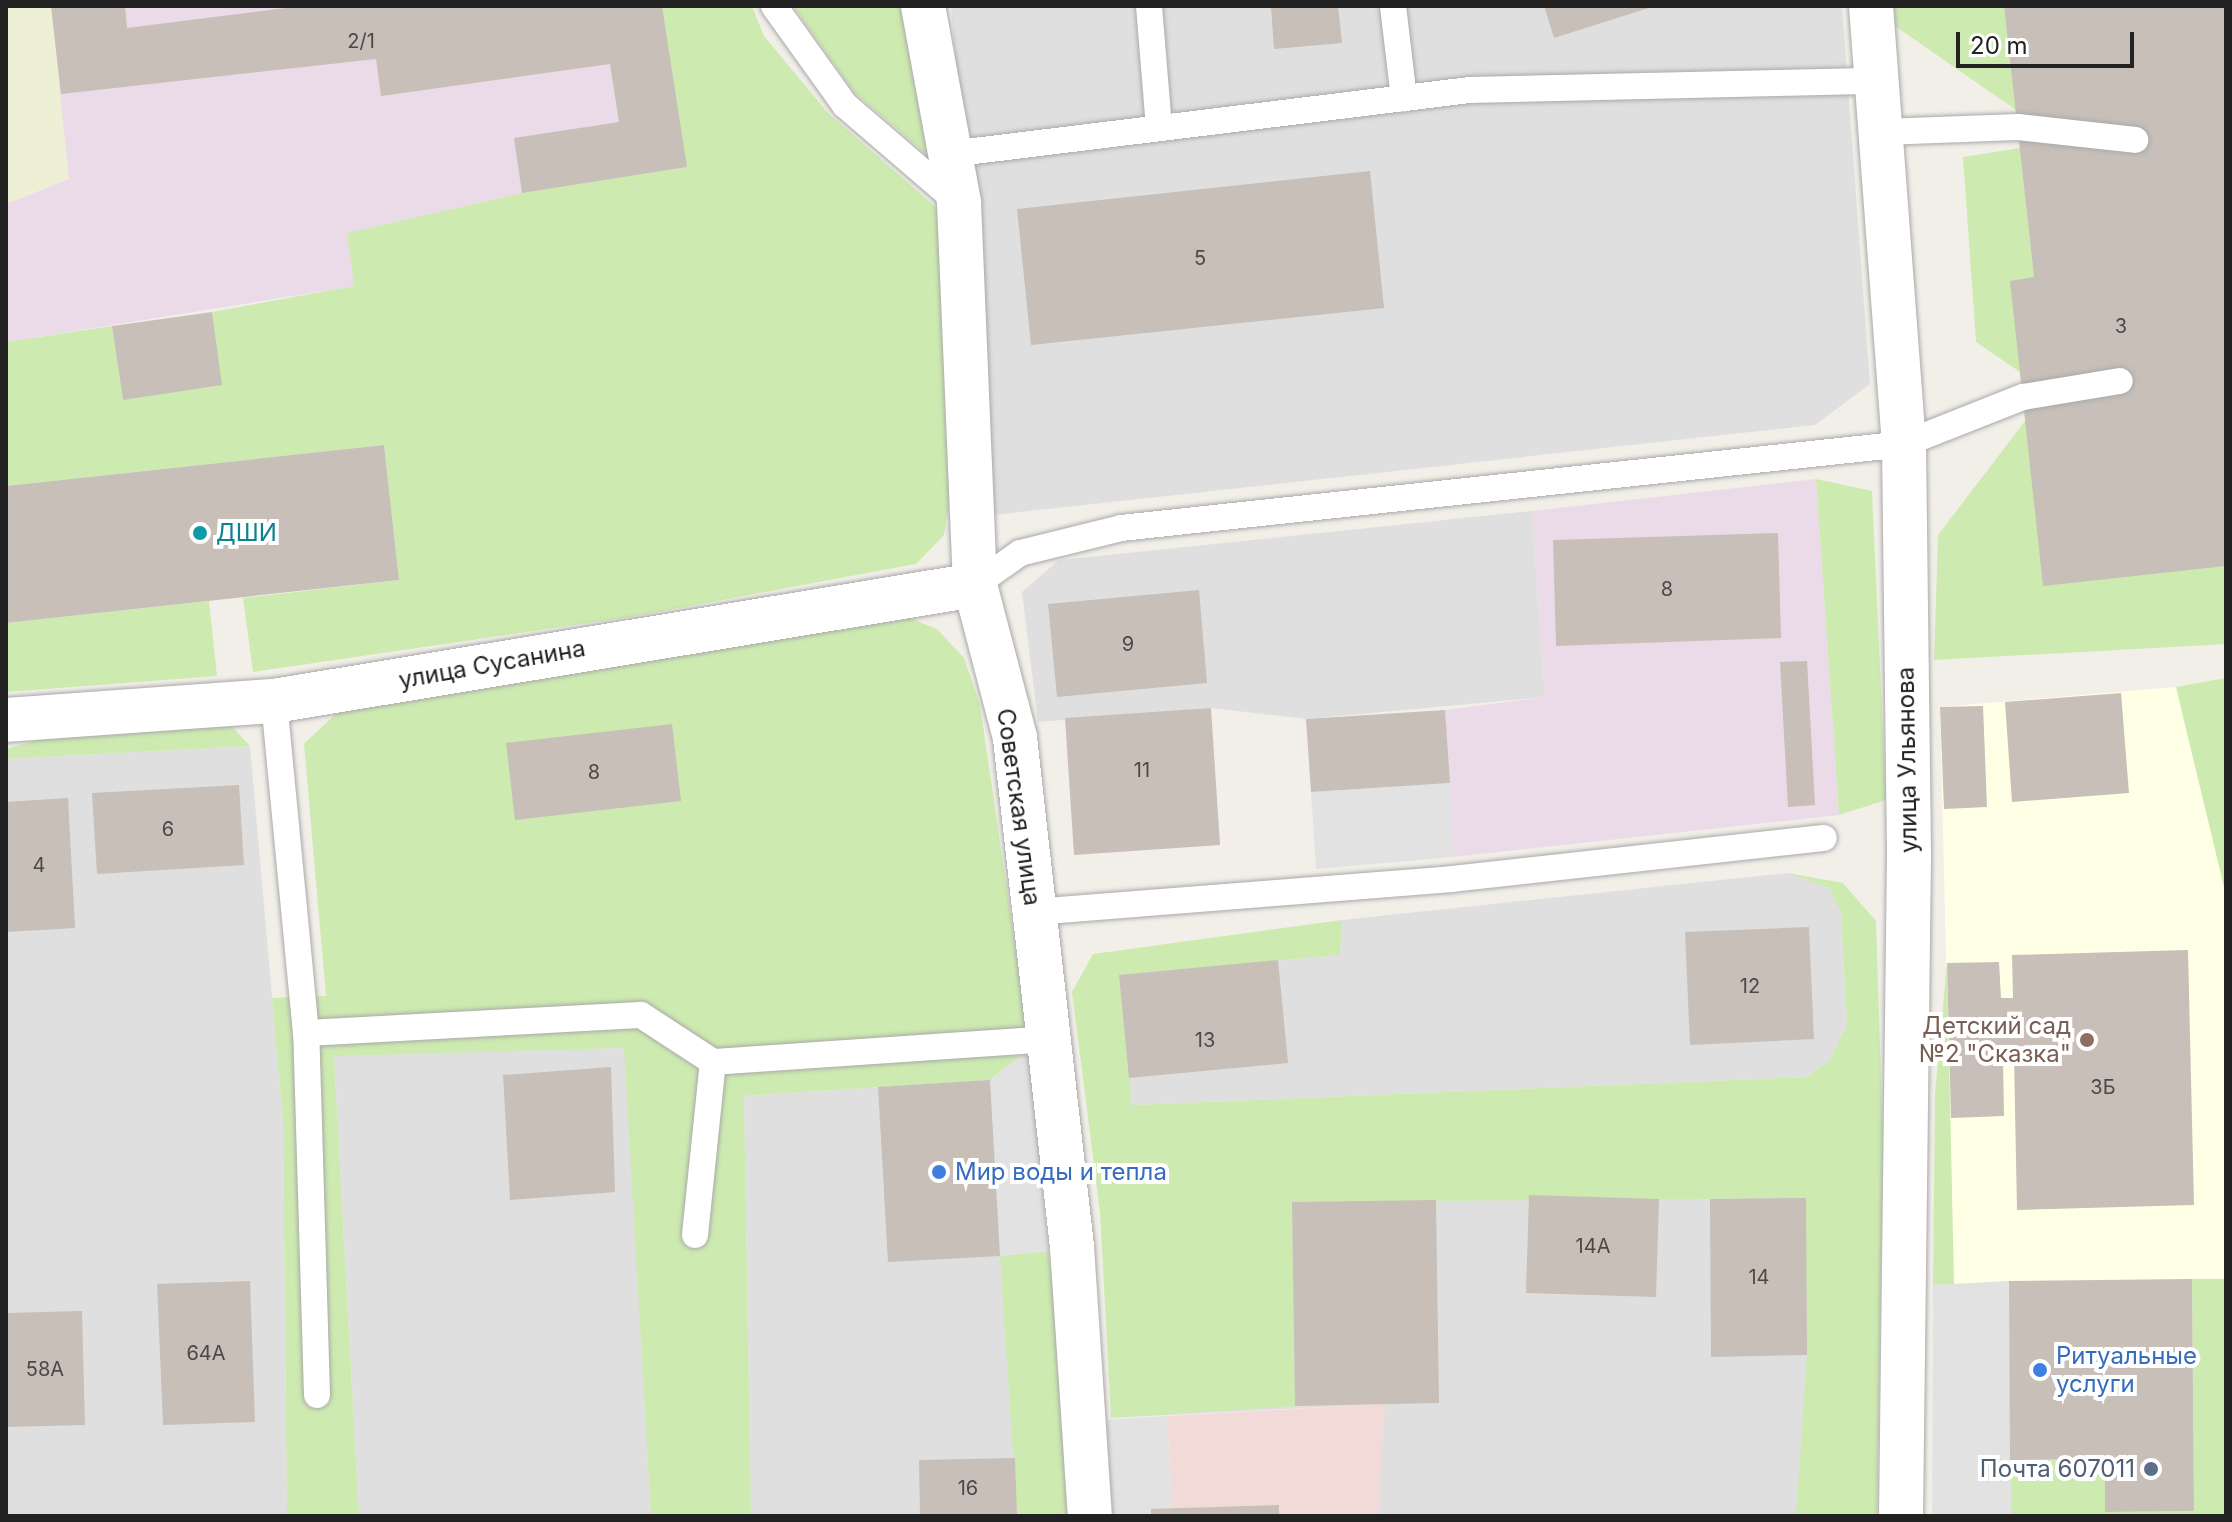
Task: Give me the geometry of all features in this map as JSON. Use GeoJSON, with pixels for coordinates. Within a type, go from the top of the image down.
{"type":"FeatureCollection","features":[{"type":"Feature","properties":{"kind":"street","name":"Советская улица"},"geometry":{"type":"LineString","coordinates":[[923,6],[959,203],[975,585],[1015,738],[1088,1415],[1090,1516]]}},
{"type":"Feature","properties":{"kind":"street","name":"улица Ульянова"},"geometry":{"type":"LineString","coordinates":[[1871,6],[1904,444],[1909,854],[1901,1516]]}},
{"type":"Feature","properties":{"kind":"street","name":"улица Сусанина"},"geometry":{"type":"LineString","coordinates":[[6,720],[274,701],[975,585]]}},
{"type":"Feature","properties":{"kind":"lane"},"geometry":{"type":"LineString","coordinates":[[774,6],[845,105],[959,203]]}},
{"type":"Feature","properties":{"kind":"lane"},"geometry":{"type":"LineString","coordinates":[[1149,6],[1159,128]]}},
{"type":"Feature","properties":{"kind":"lane"},"geometry":{"type":"LineString","coordinates":[[1393,6],[1404,98]]}},
{"type":"Feature","properties":{"kind":"lane"},"geometry":{"type":"LineString","coordinates":[[950,154],[1404,98],[1875,81]]}},
{"type":"Feature","properties":{"kind":"lane"},"geometry":{"type":"LineString","coordinates":[[1882,132],[2018,127],[2135,140]]}},
{"type":"Feature","properties":{"kind":"lane"},"geometry":{"type":"LineString","coordinates":[[975,585],[1020,553],[1121,528],[1904,444],[2023,397],[2120,381]]}},
{"type":"Feature","properties":{"kind":"lane"},"geometry":{"type":"LineString","coordinates":[[274,701],[306,1033],[317,1395]]}},
{"type":"Feature","properties":{"kind":"lane"},"geometry":{"type":"LineString","coordinates":[[1034,912],[1452,879],[1824,838]]}},
{"type":"Feature","properties":{"kind":"lane"},"geometry":{"type":"LineString","coordinates":[[306,1033],[641,1015],[713,1062],[1049,1039]]}},
{"type":"Feature","properties":{"kind":"lane"},"geometry":{"type":"LineString","coordinates":[[695,1235],[713,1062]]}},
{"type":"Feature","properties":{"kind":"shaded area"},"geometry":{"type":"Polygon","coordinates":[[[6,6],[51,6],[69,179],[6,204],[6,6]]]}},
{"type":"Feature","properties":{"kind":"shaded area"},"geometry":{"type":"Polygon","coordinates":[[[51,6],[662,6],[687,167],[522,193],[348,233],[355,286],[6,342],[6,204],[68,179],[51,6]]]}},
{"type":"Feature","properties":{"kind":"shaded area"},"geometry":{"type":"Polygon","coordinates":[[[951,6],[1842,6],[1870,384],[1815,425],[993,515],[951,6]]]}},
{"type":"Feature","properties":{"kind":"shaded area"},"geometry":{"type":"Polygon","coordinates":[[[1816,479],[1839,815],[1453,857],[1445,710],[1545,697],[1532,511],[1816,479]]]}},
{"type":"Feature","properties":{"kind":"shaded area"},"geometry":{"type":"Polygon","coordinates":[[[1532,511],[1545,697],[1306,719],[1211,708],[1038,722],[1022,592],[1059,560],[1532,511]]]}},
{"type":"Feature","properties":{"kind":"shaded area","name":"Детский сад №2 \"Сказка\""},"geometry":{"type":"Polygon","coordinates":[[[2176,687],[2226,895],[2226,1279],[1954,1284],[1940,707],[2176,687]]]}},
{"type":"Feature","properties":{"kind":"shaded area"},"geometry":{"type":"Polygon","coordinates":[[[250,746],[283,1122],[287,1516],[6,1516],[6,759],[250,746]]]}},
{"type":"Feature","properties":{"kind":"shaded area"},"geometry":{"type":"Polygon","coordinates":[[[1450,783],[1453,857],[1316,869],[1311,792],[1450,783]]]}},
{"type":"Feature","properties":{"kind":"shaded area"},"geometry":{"type":"Polygon","coordinates":[[[1788,873],[1829,888],[1841,913],[1847,1024],[1829,1061],[1807,1077],[1132,1105],[1119,975],[1340,955],[1342,920],[1788,873]]]}},
{"type":"Feature","properties":{"kind":"shaded area"},"geometry":{"type":"Polygon","coordinates":[[[625,1048],[651,1516],[359,1516],[334,1055],[625,1048]]]}},
{"type":"Feature","properties":{"kind":"shaded area"},"geometry":{"type":"Polygon","coordinates":[[[1030,1048],[1048,1251],[1000,1256],[990,1080],[1030,1048]]]}},
{"type":"Feature","properties":{"kind":"shaded area"},"geometry":{"type":"Polygon","coordinates":[[[990,1080],[1017,1516],[751,1516],[744,1096],[990,1080]]]}},
{"type":"Feature","properties":{"kind":"shaded area"},"geometry":{"type":"Polygon","coordinates":[[[1827,1172],[1818,1516],[1378,1516],[1384,1404],[1111,1418],[1158,1184],[1827,1172]]]}},
{"type":"Feature","properties":{"kind":"shaded area"},"geometry":{"type":"Polygon","coordinates":[[[2009,1281],[2011,1516],[1932,1516],[1933,1285],[2009,1281]]]}},
{"type":"Feature","properties":{"kind":"shaded area"},"geometry":{"type":"Polygon","coordinates":[[[1385,1404],[1378,1516],[1151,1516],[1151,1509],[1172,1507],[1167,1416],[1385,1404]]]}},
{"type":"Feature","properties":{"kind":"shaded area"},"geometry":{"type":"Polygon","coordinates":[[[1167,1416],[1172,1507],[1152,1509],[1151,1516],[1103,1516],[1102,1420],[1167,1416]]]}},
{"type":"Feature","properties":{"kind":"green space"},"geometry":{"type":"Polygon","coordinates":[[[662,6],[752,6],[764,36],[828,113],[938,209],[953,480],[944,535],[916,564],[636,616],[253,672],[243,598],[399,580],[384,445],[6,486],[6,342],[112,326],[123,399],[221,385],[212,312],[354,286],[347,233],[522,193],[686,167],[662,6]]]}},
{"type":"Feature","properties":{"kind":"green space"},"geometry":{"type":"Polygon","coordinates":[[[793,6],[907,6],[928,115],[926,154],[854,92],[793,6]]]}},
{"type":"Feature","properties":{"kind":"green space"},"geometry":{"type":"Polygon","coordinates":[[[1894,6],[2004,6],[2016,110],[1895,26],[1894,6]]]}},
{"type":"Feature","properties":{"kind":"green space"},"geometry":{"type":"Polygon","coordinates":[[[2020,148],[2034,277],[2020,372],[1976,342],[1963,157],[2020,148]]]}},
{"type":"Feature","properties":{"kind":"green space"},"geometry":{"type":"Polygon","coordinates":[[[2025,421],[2226,566],[2226,644],[1934,660],[1938,535],[2025,421]]]}},
{"type":"Feature","properties":{"kind":"green space"},"geometry":{"type":"Polygon","coordinates":[[[1816,479],[1872,491],[1886,800],[1839,815],[1816,479]]]}},
{"type":"Feature","properties":{"kind":"green space"},"geometry":{"type":"Polygon","coordinates":[[[209,601],[217,676],[6,692],[6,623],[209,601]]]}},
{"type":"Feature","properties":{"kind":"green space"},"geometry":{"type":"Polygon","coordinates":[[[897,613],[937,629],[964,658],[980,705],[1030,1048],[990,1080],[744,1096],[751,1516],[651,1516],[624,1048],[334,1056],[359,1516],[287,1516],[283,1122],[272,998],[326,996],[304,744],[343,707],[897,613]]]}},
{"type":"Feature","properties":{"kind":"green space"},"geometry":{"type":"Polygon","coordinates":[[[2226,678],[2226,895],[2176,687],[2226,678]]]}},
{"type":"Feature","properties":{"kind":"green space"},"geometry":{"type":"Polygon","coordinates":[[[223,717],[250,746],[6,759],[6,749],[91,725],[223,717]]]}},
{"type":"Feature","properties":{"kind":"green space"},"geometry":{"type":"Polygon","coordinates":[[[1788,873],[1843,883],[1876,921],[1883,1141],[1877,1516],[1796,1516],[1807,1355],[1805,1198],[1292,1202],[1295,1406],[1111,1418],[1100,1213],[1072,992],[1093,954],[1342,920],[1340,955],[1120,975],[1132,1105],[1807,1077],[1829,1061],[1847,1024],[1841,913],[1829,888],[1788,873]]]}},
{"type":"Feature","properties":{"kind":"green space"},"geometry":{"type":"Polygon","coordinates":[[[1947,963],[1954,1284],[1933,1285],[1935,1093],[1947,963]]]}},
{"type":"Feature","properties":{"kind":"green space"},"geometry":{"type":"Polygon","coordinates":[[[1048,1251],[1069,1406],[1070,1516],[1017,1516],[1000,1256],[1048,1251]]]}},
{"type":"Feature","properties":{"kind":"green space"},"geometry":{"type":"Polygon","coordinates":[[[2192,1279],[2226,1279],[2226,1516],[2011,1516],[2010,1460],[2105,1459],[2105,1512],[2194,1511],[2192,1279]]]}},
{"type":"Feature","properties":{"kind":"building"},"geometry":{"type":"Polygon","coordinates":[[[51,6],[125,6],[127,28],[302,6],[662,6],[687,167],[522,193],[514,138],[619,122],[610,64],[381,96],[376,59],[61,94],[51,6]]]}},
{"type":"Feature","properties":{"kind":"building"},"geometry":{"type":"Polygon","coordinates":[[[1271,6],[1338,6],[1342,43],[1274,49],[1271,6]]]}},
{"type":"Feature","properties":{"kind":"building"},"geometry":{"type":"Polygon","coordinates":[[[1544,6],[1652,6],[1652,7],[1554,38],[1544,6]]]}},
{"type":"Feature","properties":{"kind":"building"},"geometry":{"type":"Polygon","coordinates":[[[2004,6],[2226,6],[2226,566],[2043,586],[2010,281],[2034,277],[2004,6]]]}},
{"type":"Feature","properties":{"kind":"building"},"geometry":{"type":"Polygon","coordinates":[[[1370,171],[1384,308],[1031,345],[1017,209],[1370,171]]]}},
{"type":"Feature","properties":{"kind":"building"},"geometry":{"type":"Polygon","coordinates":[[[212,312],[222,385],[123,400],[112,326],[212,312]]]}},
{"type":"Feature","properties":{"kind":"building","name":"ДШИ"},"geometry":{"type":"Polygon","coordinates":[[[384,445],[399,580],[6,623],[6,486],[384,445]]]}},
{"type":"Feature","properties":{"kind":"building"},"geometry":{"type":"Polygon","coordinates":[[[1778,533],[1781,638],[1556,646],[1553,540],[1778,533]]]}},
{"type":"Feature","properties":{"kind":"building"},"geometry":{"type":"Polygon","coordinates":[[[1199,590],[1207,683],[1057,697],[1048,604],[1199,590]]]}},
{"type":"Feature","properties":{"kind":"building"},"geometry":{"type":"Polygon","coordinates":[[[1807,661],[1815,805],[1788,807],[1780,662],[1807,661]]]}},
{"type":"Feature","properties":{"kind":"building"},"geometry":{"type":"Polygon","coordinates":[[[2121,693],[2129,793],[2012,802],[2005,702],[2121,693]]]}},
{"type":"Feature","properties":{"kind":"building"},"geometry":{"type":"Polygon","coordinates":[[[1983,706],[1987,807],[1944,809],[1940,707],[1983,706]]]}},
{"type":"Feature","properties":{"kind":"building"},"geometry":{"type":"Polygon","coordinates":[[[1211,708],[1220,845],[1074,855],[1065,718],[1211,708]]]}},
{"type":"Feature","properties":{"kind":"building"},"geometry":{"type":"Polygon","coordinates":[[[1445,710],[1450,783],[1311,792],[1306,719],[1445,710]]]}},
{"type":"Feature","properties":{"kind":"building"},"geometry":{"type":"Polygon","coordinates":[[[672,724],[681,801],[515,820],[506,743],[672,724]]]}},
{"type":"Feature","properties":{"kind":"building"},"geometry":{"type":"Polygon","coordinates":[[[239,785],[244,865],[97,874],[92,793],[239,785]]]}},
{"type":"Feature","properties":{"kind":"building"},"geometry":{"type":"Polygon","coordinates":[[[68,798],[75,928],[6,932],[6,802],[68,798]]]}},
{"type":"Feature","properties":{"kind":"building"},"geometry":{"type":"Polygon","coordinates":[[[1809,927],[1814,1039],[1690,1045],[1685,932],[1809,927]]]}},
{"type":"Feature","properties":{"kind":"building","name":"Детский сад №2 \"Сказка\""},"geometry":{"type":"Polygon","coordinates":[[[2188,950],[2194,1205],[2017,1210],[2014,1057],[2003,1057],[2004,1116],[1951,1118],[1947,963],[1999,962],[2001,998],[2013,998],[2012,955],[2188,950]]]}},
{"type":"Feature","properties":{"kind":"building"},"geometry":{"type":"Polygon","coordinates":[[[1278,960],[1288,1063],[1129,1078],[1119,975],[1278,960]]]}},
{"type":"Feature","properties":{"kind":"building"},"geometry":{"type":"Polygon","coordinates":[[[611,1067],[615,1192],[510,1200],[503,1075],[611,1067]]]}},
{"type":"Feature","properties":{"kind":"building","name":"Мир воды и тепла"},"geometry":{"type":"Polygon","coordinates":[[[990,1080],[1000,1256],[888,1262],[878,1087],[990,1080]]]}},
{"type":"Feature","properties":{"kind":"building"},"geometry":{"type":"Polygon","coordinates":[[[1529,1195],[1659,1199],[1656,1297],[1526,1293],[1529,1195]]]}},
{"type":"Feature","properties":{"kind":"building"},"geometry":{"type":"Polygon","coordinates":[[[1806,1198],[1807,1355],[1711,1357],[1710,1199],[1806,1198]]]}},
{"type":"Feature","properties":{"kind":"building"},"geometry":{"type":"Polygon","coordinates":[[[1436,1200],[1439,1403],[1295,1406],[1292,1202],[1436,1200]]]}},
{"type":"Feature","properties":{"kind":"building"},"geometry":{"type":"Polygon","coordinates":[[[2192,1279],[2194,1511],[2105,1512],[2105,1459],[2010,1460],[2009,1281],[2192,1279]]]}},
{"type":"Feature","properties":{"kind":"building"},"geometry":{"type":"Polygon","coordinates":[[[250,1281],[255,1422],[163,1425],[157,1284],[250,1281]]]}},
{"type":"Feature","properties":{"kind":"building"},"geometry":{"type":"Polygon","coordinates":[[[82,1311],[85,1425],[6,1427],[6,1313],[82,1311]]]}},
{"type":"Feature","properties":{"kind":"building"},"geometry":{"type":"Polygon","coordinates":[[[1015,1458],[1017,1516],[920,1516],[919,1460],[1015,1458]]]}},
{"type":"Feature","properties":{"kind":"building"},"geometry":{"type":"Polygon","coordinates":[[[1279,1505],[1279,1516],[1151,1516],[1151,1509],[1279,1505]]]}},
{"type":"Feature","properties":{"kind":"place","name":"ДШИ"},"geometry":{"type":"Point","coordinates":[200,533]}},
{"type":"Feature","properties":{"kind":"place","name":"Детский сад №2 \"Сказка\""},"geometry":{"type":"Point","coordinates":[2087,1040]}},
{"type":"Feature","properties":{"kind":"place","name":"Мир воды и тепла"},"geometry":{"type":"Point","coordinates":[939,1172]}},
{"type":"Feature","properties":{"kind":"place","name":"Ритуальные услуги"},"geometry":{"type":"Point","coordinates":[2040,1370]}},
{"type":"Feature","properties":{"kind":"place","name":"Почта 607011"},"geometry":{"type":"Point","coordinates":[2151,1469]}}]}
